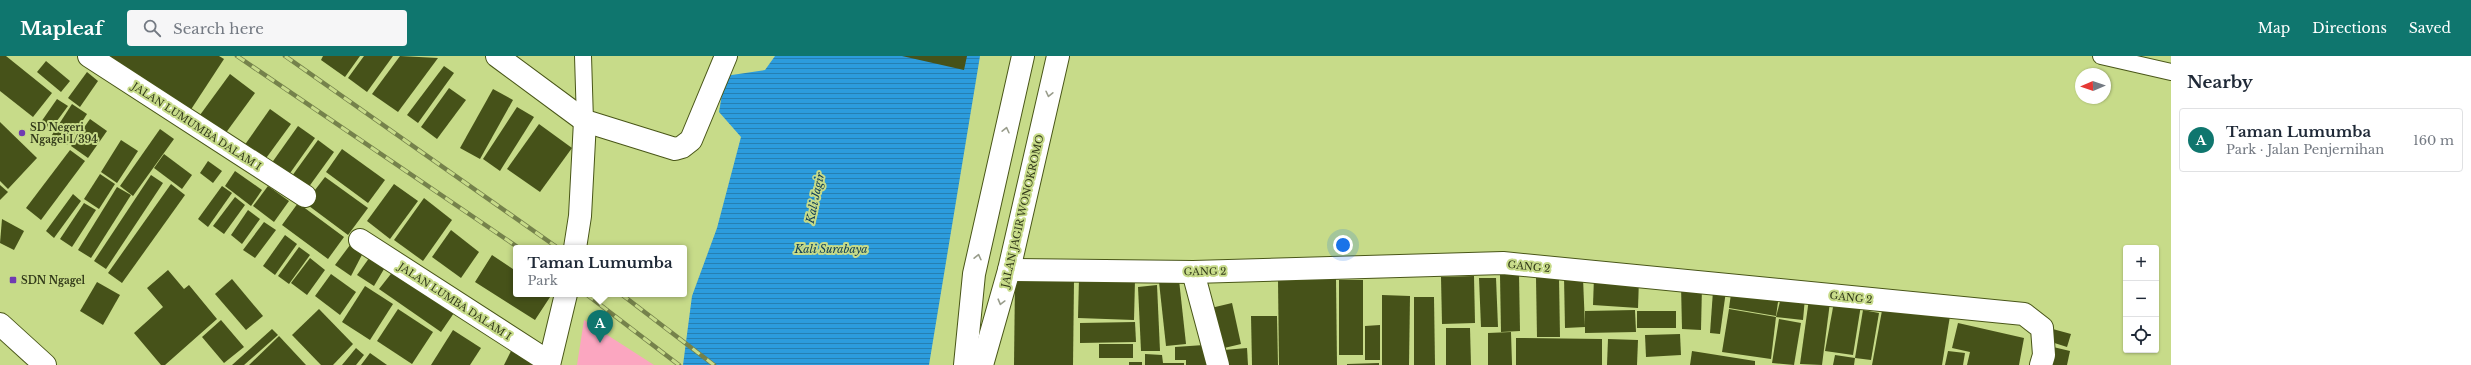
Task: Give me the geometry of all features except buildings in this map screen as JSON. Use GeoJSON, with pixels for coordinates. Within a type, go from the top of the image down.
{"type":"FeatureCollection","features":[{"type":"Feature","properties":{"kind":"main road","name":"JALAN LUMUMBA DALAM I"},"geometry":{"type":"LineString","coordinates":[[89,56],[305,196]]}},
{"type":"Feature","properties":{"kind":"main road"},"geometry":{"type":"LineString","coordinates":[[498,56],[585,121],[675,148],[682,147],[691,140],[726,56]]}},
{"type":"Feature","properties":{"kind":"main road"},"geometry":{"type":"LineString","coordinates":[[965,365],[974,274],[1023,56]]}},
{"type":"Feature","properties":{"kind":"main road","name":"JALAN JAGIR WONOKROMO"},"geometry":{"type":"LineString","coordinates":[[982,365],[1009,270],[1058,56]]}},
{"type":"Feature","properties":{"kind":"main road"},"geometry":{"type":"LineString","coordinates":[[575,245],[580,216],[585,121]]}},
{"type":"Feature","properties":{"kind":"main road","name":"JALAN LUMBA DALAM I"},"geometry":{"type":"LineString","coordinates":[[360,240],[549,363]]}},
{"type":"Feature","properties":{"kind":"main road","name":"GANG 2"},"geometry":{"type":"LineString","coordinates":[[1009,270],[1193,272],[1503,263],[2024,314],[2042,328],[2044,355],[2041,365]]}},
{"type":"Feature","properties":{"kind":"main road"},"geometry":{"type":"LineString","coordinates":[[1193,272],[1218,365]]}},
{"type":"Feature","properties":{"kind":"main road"},"geometry":{"type":"LineString","coordinates":[[549,363],[565,297]]}},
{"type":"Feature","properties":{"kind":"main road"},"geometry":{"type":"LineString","coordinates":[[0,324],[45,365]]}},
{"type":"Feature","properties":{"kind":"lane"},"geometry":{"type":"LineString","coordinates":[[583,56],[585,121]]}},
{"type":"Feature","properties":{"kind":"lane"},"geometry":{"type":"LineString","coordinates":[[2101,56],[2171,72]]}},
{"type":"Feature","properties":{"kind":"shaded area"},"geometry":{"type":"Polygon","coordinates":[[[584,320],[654,365],[577,365],[584,320]]]}},
{"type":"Feature","properties":{"kind":"water","name":"Kali Surabaya"},"geometry":{"type":"Polygon","coordinates":[[[775,56],[980,56],[929,365],[683,365],[692,296],[717,228],[741,137],[719,112],[725,76],[765,70],[775,56]]]}},
{"type":"Feature","properties":{"kind":"railway"},"geometry":{"type":"LineString","coordinates":[[237,56],[515,245]]}},
{"type":"Feature","properties":{"kind":"railway"},"geometry":{"type":"LineString","coordinates":[[285,56],[554,245]]}},
{"type":"Feature","properties":{"kind":"railway"},"geometry":{"type":"LineString","coordinates":[[590,297],[679,365]]}},
{"type":"Feature","properties":{"kind":"railway"},"geometry":{"type":"LineString","coordinates":[[625,297],[714,365]]}},
{"type":"Feature","properties":{"kind":"place","name":"SD Negeri Ngagel I/394"},"geometry":{"type":"Point","coordinates":[22,133]}},
{"type":"Feature","properties":{"kind":"place","name":"SDN Ngagel"},"geometry":{"type":"Point","coordinates":[13,280]}},
{"type":"Feature","properties":{"kind":"place","name":"Taman Lumumba"},"geometry":{"type":"Point","coordinates":[600,343]}},
{"type":"Feature","properties":{"kind":"water label","name":"Kali Jagir"},"geometry":{"type":"Point","coordinates":[815,198]}}]}
